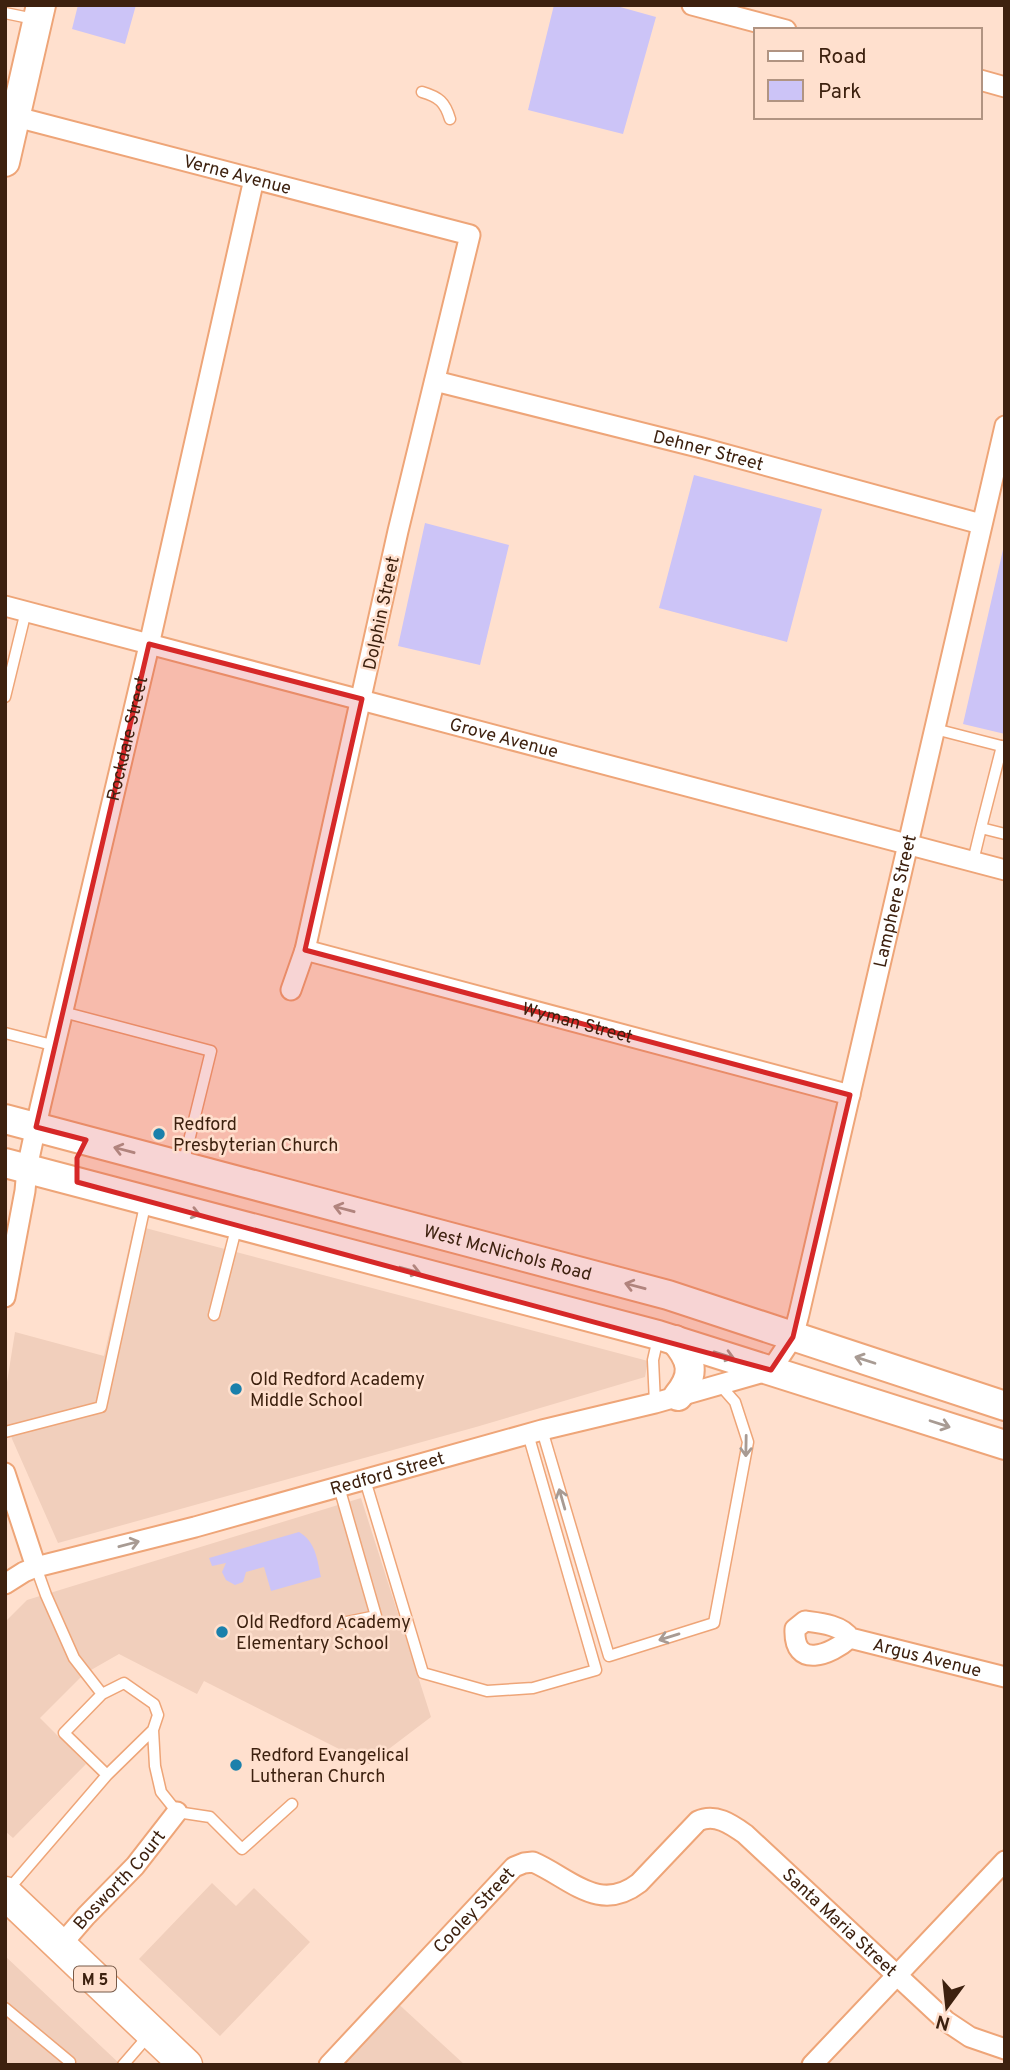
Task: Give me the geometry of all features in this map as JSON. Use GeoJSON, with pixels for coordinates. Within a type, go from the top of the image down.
{"type":"FeatureCollection","features":[{"type":"Feature","properties":{"kind":"main road"},"geometry":{"type":"LineString","coordinates":[[5,162],[10,116],[39,13]]}},
{"type":"Feature","properties":{"kind":"main road","name":"West McNichols Road"},"geometry":{"type":"LineString","coordinates":[[5,1119],[668,1295],[1005,1406]]}},
{"type":"Feature","properties":{"kind":"main road"},"geometry":{"type":"LineString","coordinates":[[77,1182],[77,1158],[89,1141]]}},
{"type":"Feature","properties":{"kind":"main road"},"geometry":{"type":"LineString","coordinates":[[16,1166],[667,1338],[1005,1445]]}},
{"type":"Feature","properties":{"kind":"main road"},"geometry":{"type":"LineString","coordinates":[[594,1318],[604,1278]]}},
{"type":"Feature","properties":{"kind":"main road"},"geometry":{"type":"LineString","coordinates":[[666,1399],[688,1380],[690,1363],[687,1356],[667,1338],[668,1295]]}},
{"type":"Feature","properties":{"kind":"main road","name":"M 5"},"geometry":{"type":"LineString","coordinates":[[9,1900],[186,2065]]}},
{"type":"Feature","properties":{"kind":"street"},"geometry":{"type":"LineString","coordinates":[[692,5],[778,28]]}},
{"type":"Feature","properties":{"kind":"street"},"geometry":{"type":"LineString","coordinates":[[982,81],[1005,87]]}},
{"type":"Feature","properties":{"kind":"street","name":"Verne Avenue"},"geometry":{"type":"LineString","coordinates":[[10,116],[470,235]]}},
{"type":"Feature","properties":{"kind":"street","name":"Rockdale Street"},"geometry":{"type":"LineString","coordinates":[[6,1284],[25,1191],[16,1166],[36,1127],[56,1046],[254,179]]}},
{"type":"Feature","properties":{"kind":"street","name":"Dolphin Street"},"geometry":{"type":"LineString","coordinates":[[291,990],[305,950],[398,531],[470,235]]}},
{"type":"Feature","properties":{"kind":"street","name":"Dehner Street"},"geometry":{"type":"LineString","coordinates":[[435,381],[702,448],[981,524]]}},
{"type":"Feature","properties":{"kind":"street","name":"Lamphere Street"},"geometry":{"type":"LineString","coordinates":[[771,1370],[793,1337],[1005,426]]}},
{"type":"Feature","properties":{"kind":"street","name":"Grove Avenue"},"geometry":{"type":"LineString","coordinates":[[5,606],[1005,870]]}},
{"type":"Feature","properties":{"kind":"street","name":"Wyman Street"},"geometry":{"type":"LineString","coordinates":[[305,950],[850,1095]]}},
{"type":"Feature","properties":{"kind":"street","name":"Redford Street"},"geometry":{"type":"LineString","coordinates":[[5,1584],[36,1567],[771,1370]]}},
{"type":"Feature","properties":{"kind":"street"},"geometry":{"type":"LineString","coordinates":[[5,1473],[36,1567]]}},
{"type":"Feature","properties":{"kind":"street","name":"Argus Avenue"},"geometry":{"type":"LineString","coordinates":[[850,1638],[1005,1677]]}},
{"type":"Feature","properties":{"kind":"street","name":"Bosworth Court"},"geometry":{"type":"LineString","coordinates":[[60,1946],[135,1866],[177,1812]]}},
{"type":"Feature","properties":{"kind":"street","name":"Santa Maria Street"},"geometry":{"type":"LineString","coordinates":[[712,1817],[733,1825],[745,1834],[958,2029],[970,2037],[1005,2049]]}},
{"type":"Feature","properties":{"kind":"street","name":"Cooley Street"},"geometry":{"type":"LineString","coordinates":[[329,2065],[514,1867],[533,1863],[589,1893],[604,1896],[618,1894],[639,1883],[698,1821],[712,1817]]}},
{"type":"Feature","properties":{"kind":"street"},"geometry":{"type":"LineString","coordinates":[[812,2065],[1005,1861]]}},
{"type":"Feature","properties":{"kind":"lane"},"geometry":{"type":"LineString","coordinates":[[5,13],[39,13]]}},
{"type":"Feature","properties":{"kind":"lane"},"geometry":{"type":"LineString","coordinates":[[422,92],[442,100],[450,119]]}},
{"type":"Feature","properties":{"kind":"lane"},"geometry":{"type":"LineString","coordinates":[[5,697],[26,611]]}},
{"type":"Feature","properties":{"kind":"lane"},"geometry":{"type":"LineString","coordinates":[[935,730],[1003,746],[973,862]]}},
{"type":"Feature","properties":{"kind":"lane"},"geometry":{"type":"LineString","coordinates":[[981,828],[1005,834]]}},
{"type":"Feature","properties":{"kind":"lane"},"geometry":{"type":"LineString","coordinates":[[64,1012],[211,1051],[182,1166]]}},
{"type":"Feature","properties":{"kind":"lane"},"geometry":{"type":"LineString","coordinates":[[5,1033],[56,1046]]}},
{"type":"Feature","properties":{"kind":"lane"},"geometry":{"type":"LineString","coordinates":[[5,1432],[101,1407],[146,1200]]}},
{"type":"Feature","properties":{"kind":"lane"},"geometry":{"type":"LineString","coordinates":[[214,1315],[237,1225]]}},
{"type":"Feature","properties":{"kind":"lane"},"geometry":{"type":"LineString","coordinates":[[535,1432],[609,1656],[714,1623],[748,1442],[735,1402],[720,1385]]}},
{"type":"Feature","properties":{"kind":"lane"},"geometry":{"type":"LineString","coordinates":[[365,1480],[423,1673],[487,1691],[533,1688],[596,1670],[535,1432]]}},
{"type":"Feature","properties":{"kind":"lane"},"geometry":{"type":"LineString","coordinates":[[339,1487],[376,1616],[342,1623]]}},
{"type":"Feature","properties":{"kind":"lane"},"geometry":{"type":"LineString","coordinates":[[36,1567],[74,1658],[102,1694]]}},
{"type":"Feature","properties":{"kind":"lane"},"geometry":{"type":"LineString","coordinates":[[107,1775],[64,1733],[102,1694],[124,1683],[154,1704],[158,1715],[153,1730],[155,1766],[161,1792],[177,1812],[210,1817],[242,1849],[292,1804]]}},
{"type":"Feature","properties":{"kind":"lane"},"geometry":{"type":"LineString","coordinates":[[9,1900],[107,1775],[153,1730]]}},
{"type":"Feature","properties":{"kind":"lane"},"geometry":{"type":"LineString","coordinates":[[5,2008],[70,2063]]}},
{"type":"Feature","properties":{"kind":"lane"},"geometry":{"type":"LineString","coordinates":[[123,2065],[151,2032]]}},
{"type":"Feature","properties":{"kind":"highlighted area"},"geometry":{"type":"Polygon","coordinates":[[[149,644],[362,699],[305,950],[850,1095],[793,1337],[771,1370],[77,1182],[77,1158],[86,1140],[36,1127],[149,644]]]}},
{"type":"Feature","properties":{"kind":"shaded area","name":"Old Redford Academy Middle School"},"geometry":{"type":"Polygon","coordinates":[[[134,1225],[648,1361],[645,1377],[476,1427],[58,1543],[5,1423],[5,1395],[15,1332],[104,1356],[134,1225]]]}},
{"type":"Feature","properties":{"kind":"shaded area","name":"Old Redford Academy Elementary School"},"geometry":{"type":"Polygon","coordinates":[[[361,1498],[431,1717],[369,1764],[204,1681],[197,1694],[119,1654],[84,1674],[40,1718],[86,1764],[13,1838],[5,1831],[5,1622],[27,1600],[361,1498]]]}},
{"type":"Feature","properties":{"kind":"shaded area"},"geometry":{"type":"Polygon","coordinates":[[[212,1883],[236,1906],[254,1888],[310,1942],[220,2036],[139,1959],[212,1883]]]}},
{"type":"Feature","properties":{"kind":"shaded area"},"geometry":{"type":"Polygon","coordinates":[[[5,1956],[121,2065],[5,2065],[5,1956]]]}},
{"type":"Feature","properties":{"kind":"shaded area"},"geometry":{"type":"Polygon","coordinates":[[[393,1999],[465,2065],[332,2065],[393,1999]]]}},
{"type":"Feature","properties":{"kind":"green space"},"geometry":{"type":"Polygon","coordinates":[[[78,5],[136,5],[125,44],[72,29],[78,5]]]}},
{"type":"Feature","properties":{"kind":"green space"},"geometry":{"type":"Polygon","coordinates":[[[554,5],[613,5],[656,17],[623,134],[528,110],[554,5]]]}},
{"type":"Feature","properties":{"kind":"green space"},"geometry":{"type":"Polygon","coordinates":[[[694,475],[822,509],[787,642],[659,608],[694,475]]]}},
{"type":"Feature","properties":{"kind":"green space"},"geometry":{"type":"Polygon","coordinates":[[[425,523],[509,545],[480,665],[398,646],[425,523]]]}},
{"type":"Feature","properties":{"kind":"green space"},"geometry":{"type":"Polygon","coordinates":[[[1005,541],[1005,734],[963,724],[1005,541]]]}},
{"type":"Feature","properties":{"kind":"green space"},"geometry":{"type":"Polygon","coordinates":[[[299,1532],[312,1546],[321,1577],[271,1591],[264,1567],[246,1572],[243,1582],[235,1585],[226,1580],[222,1572],[226,1563],[212,1566],[209,1558],[299,1532]]]}},
{"type":"Feature","properties":{"kind":"place","name":"Redford Presbyterian Church"},"geometry":{"type":"Point","coordinates":[159,1134]}},
{"type":"Feature","properties":{"kind":"place","name":"Old Redford Academy Middle School"},"geometry":{"type":"Point","coordinates":[236,1389]}},
{"type":"Feature","properties":{"kind":"place","name":"Old Redford Academy Elementary School"},"geometry":{"type":"Point","coordinates":[222,1632]}},
{"type":"Feature","properties":{"kind":"place","name":"Redford Evangelical Lutheran Church"},"geometry":{"type":"Point","coordinates":[236,1765]}}]}
